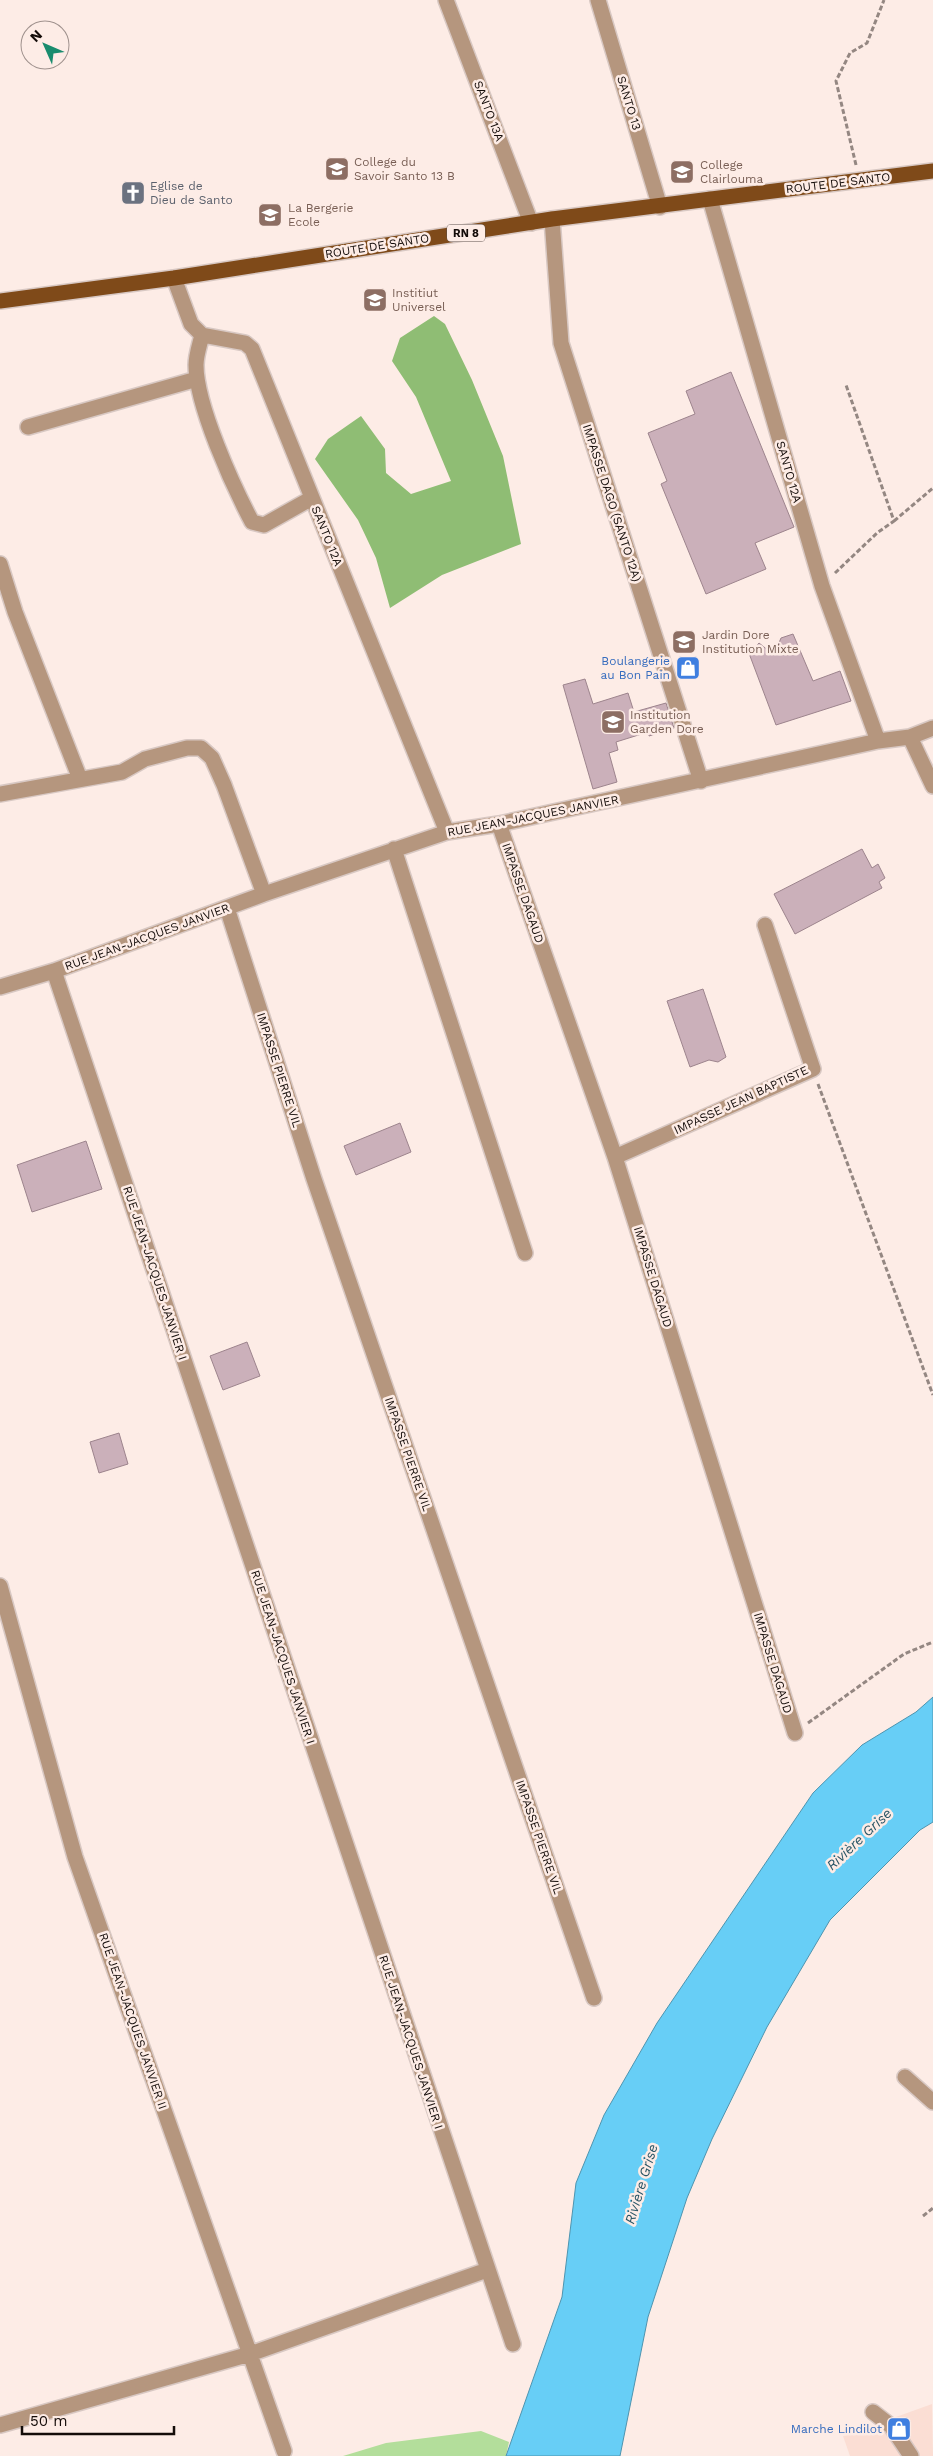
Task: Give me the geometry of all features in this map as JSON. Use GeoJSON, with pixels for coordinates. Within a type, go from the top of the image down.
{"type":"FeatureCollection","features":[{"type":"Feature","properties":{"kind":"main road","name":"ROUTE DE SANTO"},"geometry":{"type":"LineString","coordinates":[[0,301],[174,278],[552,219],[660,207],[710,198],[933,171]]}},
{"type":"Feature","properties":{"kind":"street","name":"SANTO 13A"},"geometry":{"type":"LineString","coordinates":[[446,0],[531,223]]}},
{"type":"Feature","properties":{"kind":"street","name":"SANTO 13"},"geometry":{"type":"LineString","coordinates":[[598,0],[660,207]]}},
{"type":"Feature","properties":{"kind":"street","name":"SANTO 12A"},"geometry":{"type":"LineString","coordinates":[[710,198],[822,586],[878,741]]}},
{"type":"Feature","properties":{"kind":"street","name":"IMPASSE DAGO (SANTO 12A)"},"geometry":{"type":"LineString","coordinates":[[552,219],[561,343],[701,781]]}},
{"type":"Feature","properties":{"kind":"street"},"geometry":{"type":"LineString","coordinates":[[174,278],[190,324],[202,335],[196,364],[202,401],[229,471],[252,522],[264,525],[312,498]]}},
{"type":"Feature","properties":{"kind":"street","name":"SANTO 12A"},"geometry":{"type":"LineString","coordinates":[[202,335],[244,342],[252,349],[447,832]]}},
{"type":"Feature","properties":{"kind":"street"},"geometry":{"type":"LineString","coordinates":[[28,427],[197,379]]}},
{"type":"Feature","properties":{"kind":"street"},"geometry":{"type":"LineString","coordinates":[[0,564],[15,612],[80,779]]}},
{"type":"Feature","properties":{"kind":"street","name":"RUE JEAN-JACQUES JANVIER"},"geometry":{"type":"LineString","coordinates":[[0,986],[54,971],[264,894],[447,832],[499,824],[878,741],[910,737],[933,728]]}},
{"type":"Feature","properties":{"kind":"street"},"geometry":{"type":"LineString","coordinates":[[910,737],[933,786]]}},
{"type":"Feature","properties":{"kind":"street"},"geometry":{"type":"LineString","coordinates":[[0,794],[122,772],[145,758],[187,748],[201,748],[212,758],[224,785],[264,894]]}},
{"type":"Feature","properties":{"kind":"street","name":"IMPASSE DAGAUD"},"geometry":{"type":"LineString","coordinates":[[499,824],[616,1157],[795,1733]]}},
{"type":"Feature","properties":{"kind":"street"},"geometry":{"type":"LineString","coordinates":[[394,850],[525,1253]]}},
{"type":"Feature","properties":{"kind":"street","name":"IMPASSE PIERRE VIL"},"geometry":{"type":"LineString","coordinates":[[227,908],[314,1179],[594,1998]]}},
{"type":"Feature","properties":{"kind":"street","name":"IMPASSE JEAN BAPTISTE"},"geometry":{"type":"LineString","coordinates":[[616,1157],[813,1069],[765,925]]}},
{"type":"Feature","properties":{"kind":"street","name":"RUE JEAN-JACQUES JANVIER I"},"geometry":{"type":"LineString","coordinates":[[54,971],[513,2344]]}},
{"type":"Feature","properties":{"kind":"street","name":"RUE JEAN-JACQUES JANVIER II"},"geometry":{"type":"LineString","coordinates":[[0,1586],[75,1857],[284,2450]]}},
{"type":"Feature","properties":{"kind":"street"},"geometry":{"type":"LineString","coordinates":[[905,2078],[933,2102]]}},
{"type":"Feature","properties":{"kind":"street"},"geometry":{"type":"LineString","coordinates":[[0,2425],[250,2354],[487,2270]]}},
{"type":"Feature","properties":{"kind":"street"},"geometry":{"type":"LineString","coordinates":[[873,2412],[891,2426],[912,2456]]}},
{"type":"Feature","properties":{"kind":"path"},"geometry":{"type":"LineString","coordinates":[[859,180],[836,81],[850,53],[867,43],[884,0]]}},
{"type":"Feature","properties":{"kind":"path"},"geometry":{"type":"LineString","coordinates":[[846,385],[894,521]]}},
{"type":"Feature","properties":{"kind":"path"},"geometry":{"type":"LineString","coordinates":[[822,586],[876,533],[894,521],[933,488]]}},
{"type":"Feature","properties":{"kind":"path"},"geometry":{"type":"LineString","coordinates":[[813,1069],[933,1395]]}},
{"type":"Feature","properties":{"kind":"path"},"geometry":{"type":"LineString","coordinates":[[795,1733],[904,1654],[933,1642]]}},
{"type":"Feature","properties":{"kind":"path"},"geometry":{"type":"LineString","coordinates":[[923,2216],[933,2208]]}},
{"type":"Feature","properties":{"kind":"shaded area","name":"Marche Lindilot"},"geometry":{"type":"Polygon","coordinates":[[[932,2404],[933,2456],[850,2456],[843,2436],[932,2404]]]}},
{"type":"Feature","properties":{"kind":"green space"},"geometry":{"type":"Polygon","coordinates":[[[434,316],[445,324],[472,380],[503,456],[521,544],[442,575],[390,608],[376,558],[358,520],[315,459],[328,439],[361,416],[385,449],[386,473],[411,494],[451,481],[416,397],[392,361],[400,338],[434,316]]]}},
{"type":"Feature","properties":{"kind":"green space"},"geometry":{"type":"Polygon","coordinates":[[[481,2431],[509,2442],[506,2456],[343,2456],[386,2443],[481,2431]]]}},
{"type":"Feature","properties":{"kind":"water","name":"Rivière Grise"},"geometry":{"type":"Polygon","coordinates":[[[933,1697],[933,1822],[920,1830],[830,1920],[767,2027],[712,2139],[687,2198],[648,2317],[620,2456],[506,2456],[562,2297],[576,2183],[604,2115],[657,2023],[813,1793],[862,1745],[916,1712],[933,1697]]]}},
{"type":"Feature","properties":{"kind":"building"},"geometry":{"type":"Polygon","coordinates":[[[731,372],[794,527],[755,543],[766,569],[706,594],[661,484],[667,481],[648,433],[695,414],[686,391],[731,372]]]}},
{"type":"Feature","properties":{"kind":"building"},"geometry":{"type":"Polygon","coordinates":[[[793,634],[813,681],[840,671],[851,701],[776,725],[750,656],[752,650],[759,643],[774,655],[781,638],[793,634]]]}},
{"type":"Feature","properties":{"kind":"building"},"geometry":{"type":"Polygon","coordinates":[[[585,679],[593,704],[628,693],[634,712],[666,703],[674,728],[649,736],[648,732],[616,742],[618,750],[609,753],[617,782],[593,789],[563,685],[585,679]]]}},
{"type":"Feature","properties":{"kind":"building"},"geometry":{"type":"Polygon","coordinates":[[[862,849],[872,868],[878,864],[885,878],[879,882],[882,888],[795,934],[774,894],[862,849]]]}},
{"type":"Feature","properties":{"kind":"building"},"geometry":{"type":"Polygon","coordinates":[[[703,989],[726,1057],[718,1062],[709,1060],[690,1067],[667,1001],[703,989]]]}},
{"type":"Feature","properties":{"kind":"building"},"geometry":{"type":"Polygon","coordinates":[[[400,1123],[411,1152],[356,1175],[344,1146],[400,1123]]]}},
{"type":"Feature","properties":{"kind":"building"},"geometry":{"type":"Polygon","coordinates":[[[86,1141],[102,1189],[32,1212],[17,1165],[86,1141]]]}},
{"type":"Feature","properties":{"kind":"building"},"geometry":{"type":"Polygon","coordinates":[[[247,1342],[260,1376],[223,1390],[210,1356],[247,1342]]]}},
{"type":"Feature","properties":{"kind":"building"},"geometry":{"type":"Polygon","coordinates":[[[119,1433],[128,1464],[99,1473],[90,1442],[119,1433]]]}},
{"type":"Feature","properties":{"kind":"place","name":"College du Savoir Santo 13 B"},"geometry":{"type":"Point","coordinates":[337,169]}},
{"type":"Feature","properties":{"kind":"place","name":"College Clairlouma"},"geometry":{"type":"Point","coordinates":[682,172]}},
{"type":"Feature","properties":{"kind":"place","name":"Eglise de Dieu de Santo"},"geometry":{"type":"Point","coordinates":[133,193]}},
{"type":"Feature","properties":{"kind":"place","name":"La Bergerie Ecole"},"geometry":{"type":"Point","coordinates":[270,215]}},
{"type":"Feature","properties":{"kind":"place","name":"Institiut Universel"},"geometry":{"type":"Point","coordinates":[375,300]}},
{"type":"Feature","properties":{"kind":"place","name":"Jardin Dore Institution Mixte"},"geometry":{"type":"Point","coordinates":[684,642]}},
{"type":"Feature","properties":{"kind":"place","name":"Boulangerie au Bon Pain"},"geometry":{"type":"Point","coordinates":[688,668]}},
{"type":"Feature","properties":{"kind":"place","name":"Institution Garden Dore"},"geometry":{"type":"Point","coordinates":[613,722]}},
{"type":"Feature","properties":{"kind":"place","name":"Marche Lindilot"},"geometry":{"type":"Point","coordinates":[899,2429]}}]}
